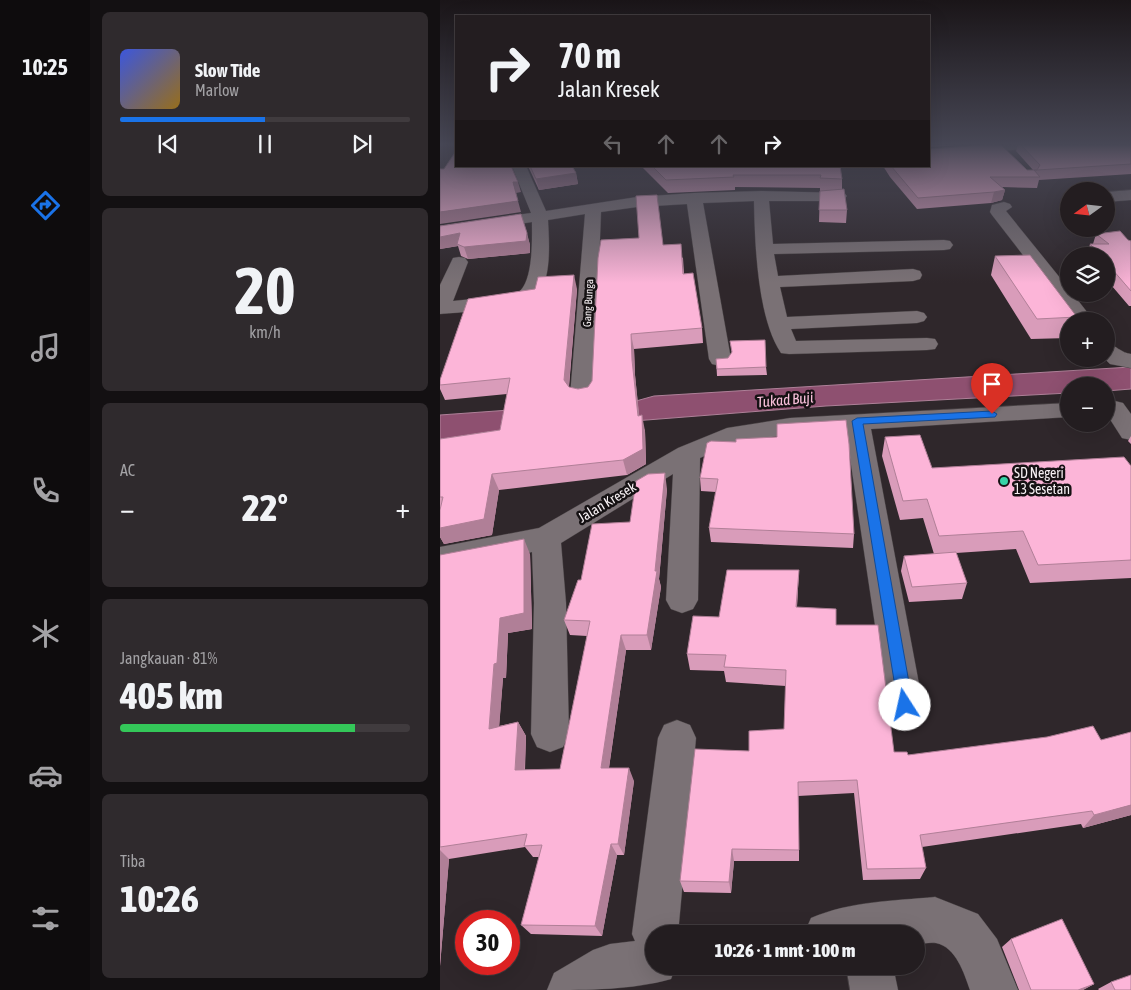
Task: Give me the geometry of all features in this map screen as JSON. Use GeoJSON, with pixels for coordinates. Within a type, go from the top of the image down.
{"type":"FeatureCollection","features":[{"type":"Feature","properties":{"kind":"street"},"geometry":{"type":"LineString","coordinates":[[459,262],[440,308],[513,301],[525,298],[532,290],[540,259],[540,215],[530,191]]}},
{"type":"Feature","properties":{"kind":"street"},"geometry":{"type":"LineString","coordinates":[[1115,196],[1131,195]]}},
{"type":"Feature","properties":{"kind":"street"},"geometry":{"type":"LineString","coordinates":[[440,231],[637,202],[761,196],[839,196]]}},
{"type":"Feature","properties":{"kind":"street"},"geometry":{"type":"LineString","coordinates":[[761,196],[764,250],[769,282],[779,323],[786,344],[790,348],[927,344]]}},
{"type":"Feature","properties":{"kind":"street"},"geometry":{"type":"LineString","coordinates":[[694,198],[720,359]]}},
{"type":"Feature","properties":{"kind":"street"},"geometry":{"type":"LineString","coordinates":[[1004,207],[998,208],[998,212],[1077,312]]}},
{"type":"Feature","properties":{"kind":"street","name":"Gang Bunga"},"geometry":{"type":"LineString","coordinates":[[582,396],[593,209]]}},
{"type":"Feature","properties":{"kind":"street"},"geometry":{"type":"LineString","coordinates":[[764,250],[944,245]]}},
{"type":"Feature","properties":{"kind":"street"},"geometry":{"type":"LineString","coordinates":[[769,282],[913,275]]}},
{"type":"Feature","properties":{"kind":"street"},"geometry":{"type":"LineString","coordinates":[[779,323],[917,317]]}},
{"type":"Feature","properties":{"kind":"street"},"geometry":{"type":"LineString","coordinates":[[1117,408],[1131,432]]}},
{"type":"Feature","properties":{"kind":"street","name":"Jalan Kresek"},"geometry":{"type":"LineString","coordinates":[[440,559],[546,538],[687,454],[727,436],[790,426],[1060,410]]}},
{"type":"Feature","properties":{"kind":"street"},"geometry":{"type":"LineString","coordinates":[[857,421],[905,705]]}},
{"type":"Feature","properties":{"kind":"street"},"geometry":{"type":"LineString","coordinates":[[682,600],[687,454]]}},
{"type":"Feature","properties":{"kind":"street"},"geometry":{"type":"LineString","coordinates":[[546,538],[550,603],[550,734]]}},
{"type":"Feature","properties":{"kind":"street"},"geometry":{"type":"LineString","coordinates":[[571,990],[639,960],[678,738]]}},
{"type":"Feature","properties":{"kind":"street"},"geometry":{"type":"LineString","coordinates":[[915,925],[935,920],[962,930],[981,954],[994,990]]}},
{"type":"Feature","properties":{"kind":"street"},"geometry":{"type":"LineString","coordinates":[[868,975],[874,990]]}},
{"type":"Feature","properties":{"kind":"water","name":"Tukad Buji"},"geometry":{"type":"Polygon","coordinates":[[[1131,367],[1131,389],[1115,390],[1115,377],[1060,377],[1060,393],[826,406],[621,422],[440,441],[440,415],[636,401],[654,396],[1131,367]]]}},
{"type":"Feature","properties":{"kind":"building"},"geometry":{"type":"Polygon","coordinates":[[[440,191],[515,191],[518,201],[440,212],[440,191]]]}},
{"type":"Feature","properties":{"kind":"building"},"geometry":{"type":"Polygon","coordinates":[[[820,191],[844,191],[847,210],[819,210],[820,191]]]}},
{"type":"Feature","properties":{"kind":"building"},"geometry":{"type":"Polygon","coordinates":[[[912,191],[998,191],[994,192],[918,198],[912,191]]]}},
{"type":"Feature","properties":{"kind":"building"},"geometry":{"type":"Polygon","coordinates":[[[657,195],[663,245],[681,244],[683,274],[693,273],[702,328],[631,334],[638,416],[642,415],[643,449],[623,460],[492,474],[484,519],[440,528],[440,510],[443,497],[440,497],[440,439],[500,430],[510,378],[440,385],[440,380],[468,299],[535,289],[538,277],[574,275],[564,380],[569,387],[578,389],[588,387],[592,381],[598,258],[601,240],[639,238],[636,196],[657,195]]]}},
{"type":"Feature","properties":{"kind":"building"},"geometry":{"type":"Polygon","coordinates":[[[521,214],[527,233],[526,241],[464,247],[457,244],[460,233],[440,237],[440,226],[521,214]]]}},
{"type":"Feature","properties":{"kind":"building"},"geometry":{"type":"Polygon","coordinates":[[[1120,231],[1131,241],[1131,291],[1115,272],[1115,247],[1093,247],[1090,244],[1109,244],[1101,238],[1115,238],[1115,232],[1120,231]]]}},
{"type":"Feature","properties":{"kind":"building"},"geometry":{"type":"Polygon","coordinates":[[[1030,255],[1060,295],[1060,302],[1066,302],[1073,312],[1060,312],[1060,318],[1037,319],[995,256],[1030,255]]]}},
{"type":"Feature","properties":{"kind":"building"},"geometry":{"type":"Polygon","coordinates":[[[765,340],[766,367],[717,369],[716,359],[728,358],[732,352],[730,341],[765,340]]]}},
{"type":"Feature","properties":{"kind":"building"},"geometry":{"type":"Polygon","coordinates":[[[846,420],[854,534],[709,528],[718,479],[700,478],[707,443],[711,441],[736,442],[736,439],[777,437],[777,424],[846,420]]]}},
{"type":"Feature","properties":{"kind":"building"},"geometry":{"type":"Polygon","coordinates":[[[920,435],[932,468],[1124,457],[1131,466],[1131,560],[1038,565],[1023,531],[939,536],[927,499],[903,501],[885,437],[920,435]]]}},
{"type":"Feature","properties":{"kind":"building"},"geometry":{"type":"Polygon","coordinates":[[[665,473],[655,571],[657,571],[647,635],[621,635],[601,768],[629,768],[618,844],[611,844],[595,926],[521,925],[542,845],[524,846],[527,834],[440,847],[440,555],[524,539],[524,613],[500,618],[489,729],[518,722],[515,770],[560,769],[590,621],[564,620],[578,580],[581,580],[592,524],[630,522],[636,481],[648,474],[665,473]]]}},
{"type":"Feature","properties":{"kind":"building"},"geometry":{"type":"Polygon","coordinates":[[[956,552],[967,583],[912,587],[904,556],[956,552]]]}},
{"type":"Feature","properties":{"kind":"building"},"geometry":{"type":"Polygon","coordinates":[[[727,570],[799,570],[796,607],[836,609],[836,625],[878,625],[894,752],[907,752],[908,755],[1047,737],[1093,726],[1101,740],[1131,732],[1131,805],[1094,815],[1092,811],[920,835],[926,868],[867,869],[857,780],[798,782],[799,850],[732,849],[729,882],[680,881],[695,749],[749,751],[749,731],[784,729],[786,670],[724,667],[726,655],[687,654],[693,616],[719,617],[727,570]]]}},
{"type":"Feature","properties":{"kind":"building"},"geometry":{"type":"Polygon","coordinates":[[[1062,919],[1094,984],[1078,990],[1031,990],[1011,939],[1062,919]]]}},
{"type":"Feature","properties":{"kind":"building"},"geometry":{"type":"Polygon","coordinates":[[[1131,975],[1131,990],[1115,990],[1111,982],[1131,975]]]}},
{"type":"Feature","properties":{"kind":"place","name":"SD Negeri 13 Sesetan"},"geometry":{"type":"Point","coordinates":[1004,481]}},
{"type":"Feature","properties":{"kind":"route"},"geometry":{"type":"LineString","coordinates":[[905,705],[857,421],[992,414]]}}]}
